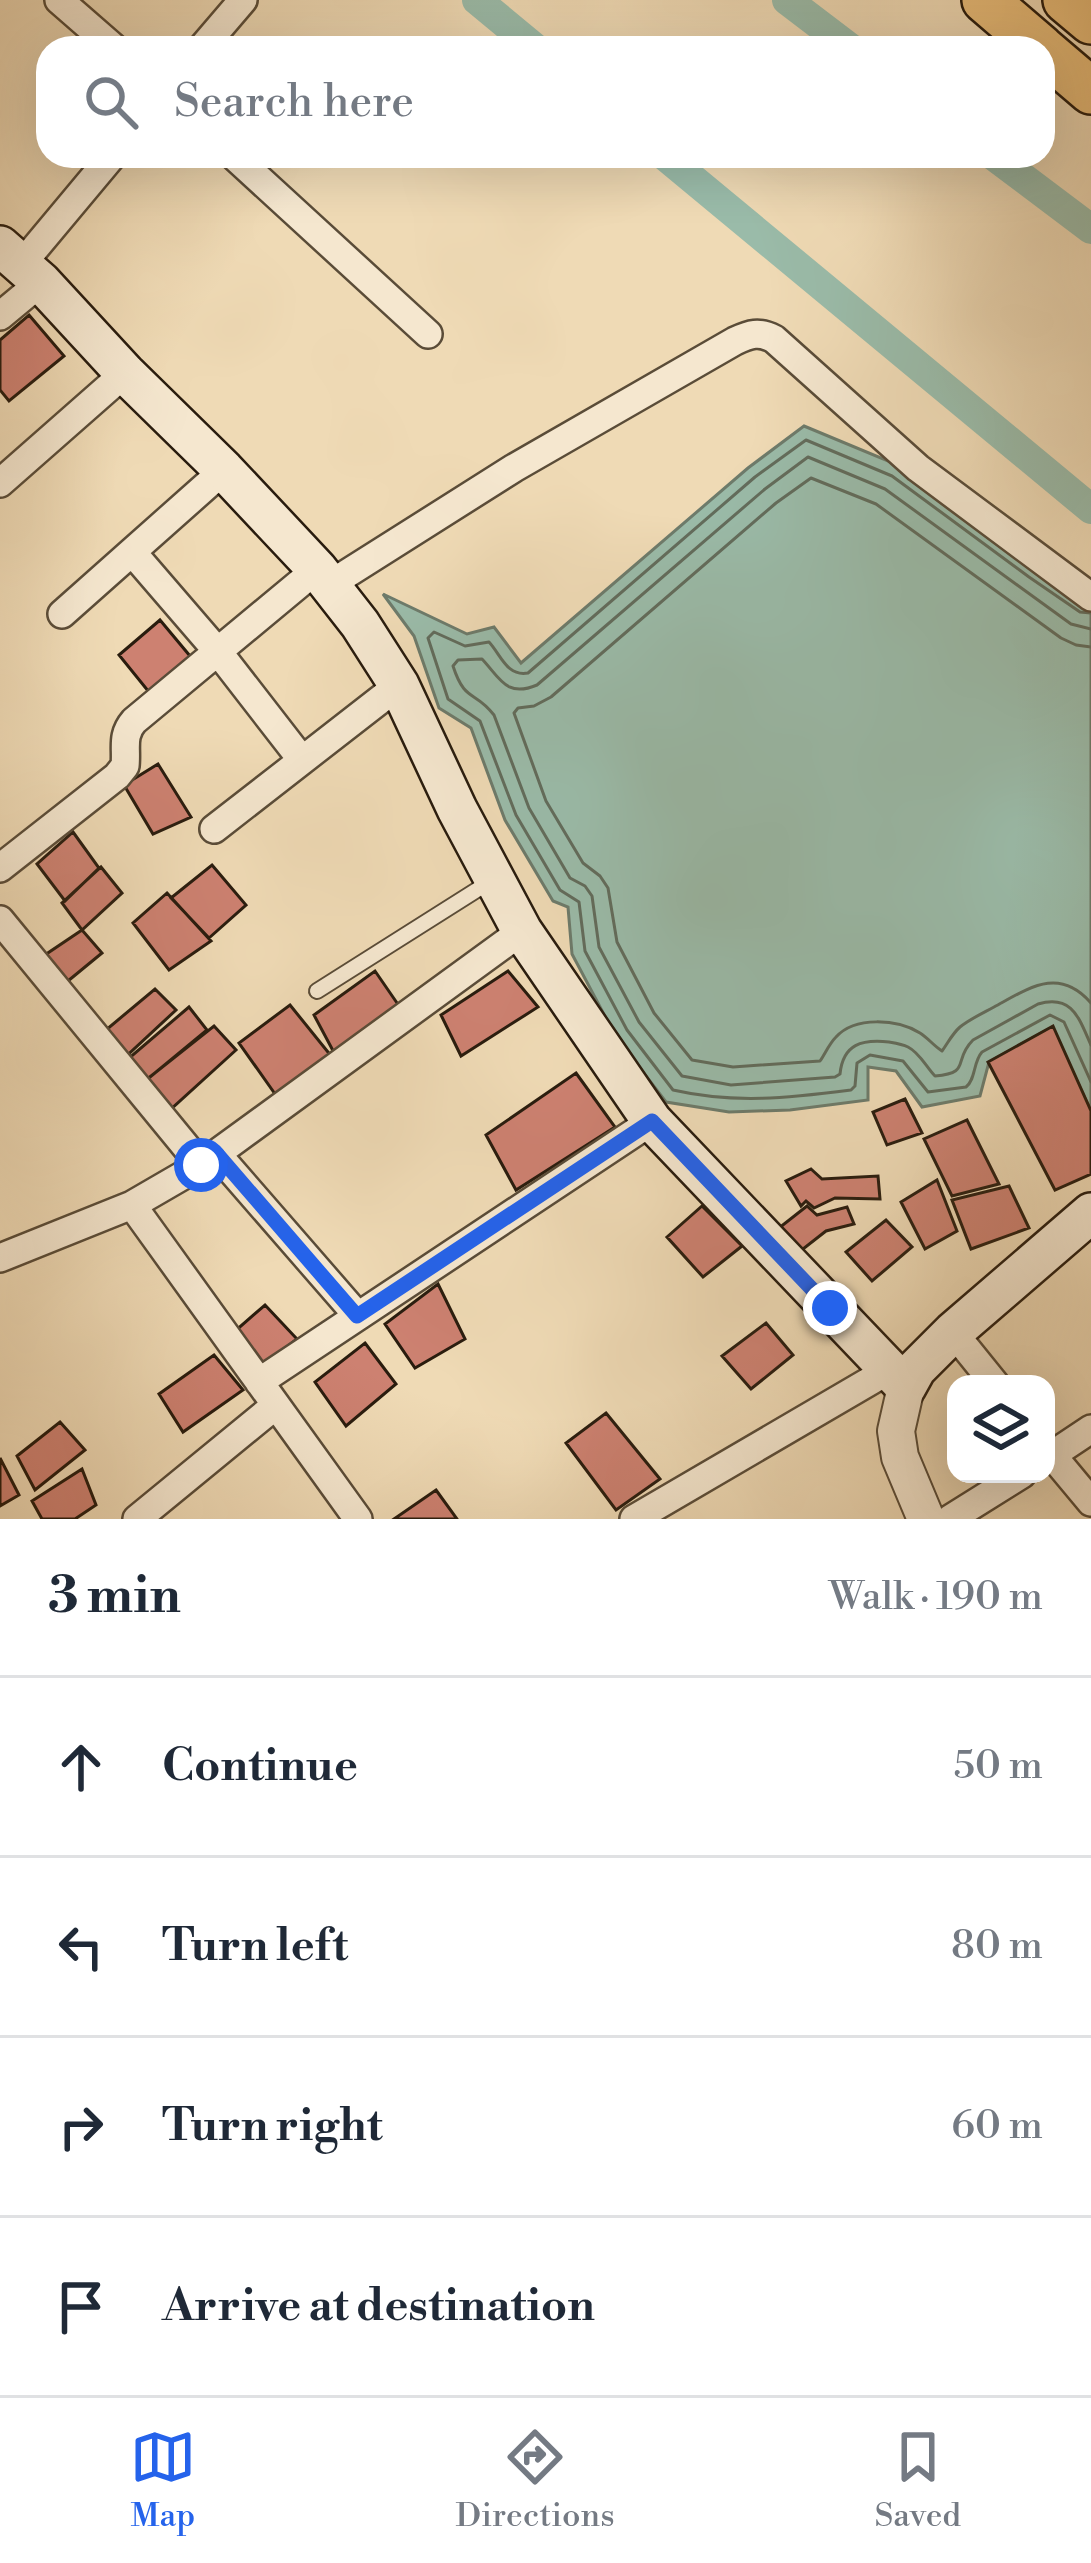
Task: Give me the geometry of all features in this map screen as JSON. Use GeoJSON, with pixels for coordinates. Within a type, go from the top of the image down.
{"type":"FeatureCollection","features":[{"type":"Feature","properties":{"kind":"main road"},"geometry":{"type":"LineString","coordinates":[[985,0],[1027,36]]}},
{"type":"Feature","properties":{"kind":"main road"},"geometry":{"type":"LineString","coordinates":[[1066,0],[1091,21]]}},
{"type":"Feature","properties":{"kind":"main road"},"geometry":{"type":"LineString","coordinates":[[1055,60],[1091,91]]}},
{"type":"Feature","properties":{"kind":"main road"},"geometry":{"type":"LineString","coordinates":[[20,264],[224,470],[360,624],[398,685],[522,931],[652,1121],[897,1379],[916,1369],[1091,1213]]}},
{"type":"Feature","properties":{"kind":"street"},"geometry":{"type":"LineString","coordinates":[[59,0],[100,36]]}},
{"type":"Feature","properties":{"kind":"street"},"geometry":{"type":"LineString","coordinates":[[212,36],[242,0]]}},
{"type":"Feature","properties":{"kind":"street"},"geometry":{"type":"LineString","coordinates":[[0,316],[20,264],[102,168]]}},
{"type":"Feature","properties":{"kind":"street"},"geometry":{"type":"LineString","coordinates":[[247,168],[428,334]]}},
{"type":"Feature","properties":{"kind":"street"},"geometry":{"type":"LineString","coordinates":[[0,868],[117,776],[125,766],[126,730],[219,653],[323,577],[751,334],[774,339],[918,468],[1091,597]]}},
{"type":"Feature","properties":{"kind":"street"},"geometry":{"type":"LineString","coordinates":[[0,483],[125,374]]}},
{"type":"Feature","properties":{"kind":"street"},"geometry":{"type":"LineString","coordinates":[[62,614],[224,470]]}},
{"type":"Feature","properties":{"kind":"street"},"geometry":{"type":"LineString","coordinates":[[132,552],[302,760]]}},
{"type":"Feature","properties":{"kind":"street"},"geometry":{"type":"LineString","coordinates":[[214,829],[398,685]]}},
{"type":"Feature","properties":{"kind":"street"},"geometry":{"type":"LineString","coordinates":[[0,920],[209,1160],[357,1316]]}},
{"type":"Feature","properties":{"kind":"street"},"geometry":{"type":"LineString","coordinates":[[0,1258],[132,1205],[209,1160],[522,931]]}},
{"type":"Feature","properties":{"kind":"street"},"geometry":{"type":"LineString","coordinates":[[137,1519],[268,1393],[357,1316],[652,1121]]}},
{"type":"Feature","properties":{"kind":"street"},"geometry":{"type":"LineString","coordinates":[[132,1205],[358,1519]]}},
{"type":"Feature","properties":{"kind":"street"},"geometry":{"type":"LineString","coordinates":[[953,1332],[988,1375]]}},
{"type":"Feature","properties":{"kind":"street"},"geometry":{"type":"LineString","coordinates":[[634,1519],[897,1379],[900,1457],[926,1519]]}},
{"type":"Feature","properties":{"kind":"street"},"geometry":{"type":"LineString","coordinates":[[1055,1450],[1091,1430]]}},
{"type":"Feature","properties":{"kind":"street"},"geometry":{"type":"LineString","coordinates":[[1055,1462],[1091,1502]]}},
{"type":"Feature","properties":{"kind":"street"},"geometry":{"type":"LineString","coordinates":[[950,1519],[1008,1483]]}},
{"type":"Feature","properties":{"kind":"lane"},"geometry":{"type":"LineString","coordinates":[[317,991],[494,879]]}},
{"type":"Feature","properties":{"kind":"water"},"geometry":{"type":"Polygon","coordinates":[[[804,426],[898,465],[1091,604],[1091,1111],[1052,1027],[989,1062],[980,1096],[922,1107],[896,1071],[868,1067],[868,1100],[729,1112],[666,1102],[616,1037],[572,954],[568,907],[553,901],[505,820],[471,728],[439,708],[414,636],[383,594],[467,634],[494,627],[521,663],[748,468],[804,426]]]}},
{"type":"Feature","properties":{"kind":"building"},"geometry":{"type":"Polygon","coordinates":[[[29,315],[64,356],[9,401],[0,390],[0,340],[29,315]]]}},
{"type":"Feature","properties":{"kind":"building"},"geometry":{"type":"Polygon","coordinates":[[[160,620],[200,668],[153,697],[119,655],[160,620]]]}},
{"type":"Feature","properties":{"kind":"building"},"geometry":{"type":"Polygon","coordinates":[[[158,764],[191,817],[153,834],[124,785],[158,764]]]}},
{"type":"Feature","properties":{"kind":"building"},"geometry":{"type":"Polygon","coordinates":[[[73,832],[99,868],[65,901],[37,864],[73,832]]]}},
{"type":"Feature","properties":{"kind":"building"},"geometry":{"type":"Polygon","coordinates":[[[212,865],[246,905],[209,938],[171,898],[212,865]]]}},
{"type":"Feature","properties":{"kind":"building"},"geometry":{"type":"Polygon","coordinates":[[[101,867],[122,893],[82,930],[62,903],[101,867]]]}},
{"type":"Feature","properties":{"kind":"building"},"geometry":{"type":"Polygon","coordinates":[[[167,893],[211,941],[169,970],[133,923],[167,893]]]}},
{"type":"Feature","properties":{"kind":"building"},"geometry":{"type":"Polygon","coordinates":[[[82,930],[102,953],[57,990],[36,961],[82,930]]]}},
{"type":"Feature","properties":{"kind":"building"},"geometry":{"type":"Polygon","coordinates":[[[375,971],[406,1016],[338,1060],[314,1015],[375,971]]]}},
{"type":"Feature","properties":{"kind":"building"},"geometry":{"type":"Polygon","coordinates":[[[508,971],[538,1007],[461,1056],[441,1015],[508,971]]]}},
{"type":"Feature","properties":{"kind":"building"},"geometry":{"type":"Polygon","coordinates":[[[155,989],[176,1010],[121,1061],[100,1035],[155,989]]]}},
{"type":"Feature","properties":{"kind":"building"},"geometry":{"type":"Polygon","coordinates":[[[290,1005],[336,1062],[280,1101],[239,1043],[290,1005]]]}},
{"type":"Feature","properties":{"kind":"building"},"geometry":{"type":"Polygon","coordinates":[[[189,1007],[207,1030],[144,1082],[128,1059],[189,1007]]]}},
{"type":"Feature","properties":{"kind":"building"},"geometry":{"type":"Polygon","coordinates":[[[214,1026],[236,1050],[171,1109],[146,1080],[214,1026]]]}},
{"type":"Feature","properties":{"kind":"building"},"geometry":{"type":"Polygon","coordinates":[[[1053,1026],[1091,1111],[1091,1174],[1055,1190],[988,1062],[1053,1026]]]}},
{"type":"Feature","properties":{"kind":"building"},"geometry":{"type":"Polygon","coordinates":[[[576,1073],[615,1127],[516,1190],[486,1135],[576,1073]]]}},
{"type":"Feature","properties":{"kind":"building"},"geometry":{"type":"Polygon","coordinates":[[[905,1099],[922,1133],[887,1145],[873,1112],[905,1099]]]}},
{"type":"Feature","properties":{"kind":"building"},"geometry":{"type":"Polygon","coordinates":[[[967,1120],[999,1184],[952,1196],[924,1139],[967,1120]]]}},
{"type":"Feature","properties":{"kind":"building"},"geometry":{"type":"Polygon","coordinates":[[[811,1169],[822,1179],[878,1176],[880,1199],[835,1198],[814,1208],[806,1201],[801,1206],[786,1181],[811,1169]]]}},
{"type":"Feature","properties":{"kind":"building"},"geometry":{"type":"Polygon","coordinates":[[[937,1180],[957,1231],[925,1249],[901,1202],[937,1180]]]}},
{"type":"Feature","properties":{"kind":"building"},"geometry":{"type":"Polygon","coordinates":[[[1009,1186],[1029,1228],[971,1249],[952,1200],[1009,1186]]]}},
{"type":"Feature","properties":{"kind":"building"},"geometry":{"type":"Polygon","coordinates":[[[702,1206],[742,1246],[703,1277],[667,1237],[702,1206]]]}},
{"type":"Feature","properties":{"kind":"building"},"geometry":{"type":"Polygon","coordinates":[[[807,1206],[817,1215],[847,1207],[854,1224],[826,1231],[798,1253],[779,1228],[807,1206]]]}},
{"type":"Feature","properties":{"kind":"building"},"geometry":{"type":"Polygon","coordinates":[[[886,1220],[912,1247],[872,1281],[846,1252],[886,1220]]]}},
{"type":"Feature","properties":{"kind":"building"},"geometry":{"type":"Polygon","coordinates":[[[438,1284],[465,1339],[415,1368],[385,1324],[438,1284]]]}},
{"type":"Feature","properties":{"kind":"building"},"geometry":{"type":"Polygon","coordinates":[[[265,1305],[297,1339],[260,1368],[234,1332],[265,1305]]]}},
{"type":"Feature","properties":{"kind":"building"},"geometry":{"type":"Polygon","coordinates":[[[766,1323],[793,1355],[751,1389],[722,1356],[766,1323]]]}},
{"type":"Feature","properties":{"kind":"building"},"geometry":{"type":"Polygon","coordinates":[[[365,1343],[396,1384],[346,1426],[315,1382],[365,1343]]]}},
{"type":"Feature","properties":{"kind":"building"},"geometry":{"type":"Polygon","coordinates":[[[214,1355],[243,1390],[183,1432],[159,1394],[214,1355]]]}},
{"type":"Feature","properties":{"kind":"building"},"geometry":{"type":"Polygon","coordinates":[[[606,1413],[660,1479],[616,1510],[566,1443],[606,1413]]]}},
{"type":"Feature","properties":{"kind":"building"},"geometry":{"type":"Polygon","coordinates":[[[60,1422],[85,1450],[35,1490],[17,1456],[60,1422]]]}},
{"type":"Feature","properties":{"kind":"building"},"geometry":{"type":"Polygon","coordinates":[[[0,1458],[19,1495],[0,1506],[0,1458]]]}},
{"type":"Feature","properties":{"kind":"building"},"geometry":{"type":"Polygon","coordinates":[[[82,1469],[96,1505],[75,1519],[42,1519],[32,1501],[82,1469]]]}},
{"type":"Feature","properties":{"kind":"building"},"geometry":{"type":"Polygon","coordinates":[[[436,1490],[457,1519],[394,1519],[436,1490]]]}},
{"type":"Feature","properties":{"kind":"waterway"},"geometry":{"type":"LineString","coordinates":[[477,0],[520,36]]}},
{"type":"Feature","properties":{"kind":"waterway"},"geometry":{"type":"LineString","coordinates":[[787,0],[834,36]]}},
{"type":"Feature","properties":{"kind":"waterway"},"geometry":{"type":"LineString","coordinates":[[679,168],[1091,509]]}},
{"type":"Feature","properties":{"kind":"waterway"},"geometry":{"type":"LineString","coordinates":[[1010,168],[1091,229]]}},
{"type":"Feature","properties":{"kind":"route"},"geometry":{"type":"LineString","coordinates":[[201,1165],[217,1154],[357,1316],[652,1121],[830,1308]]}}]}
